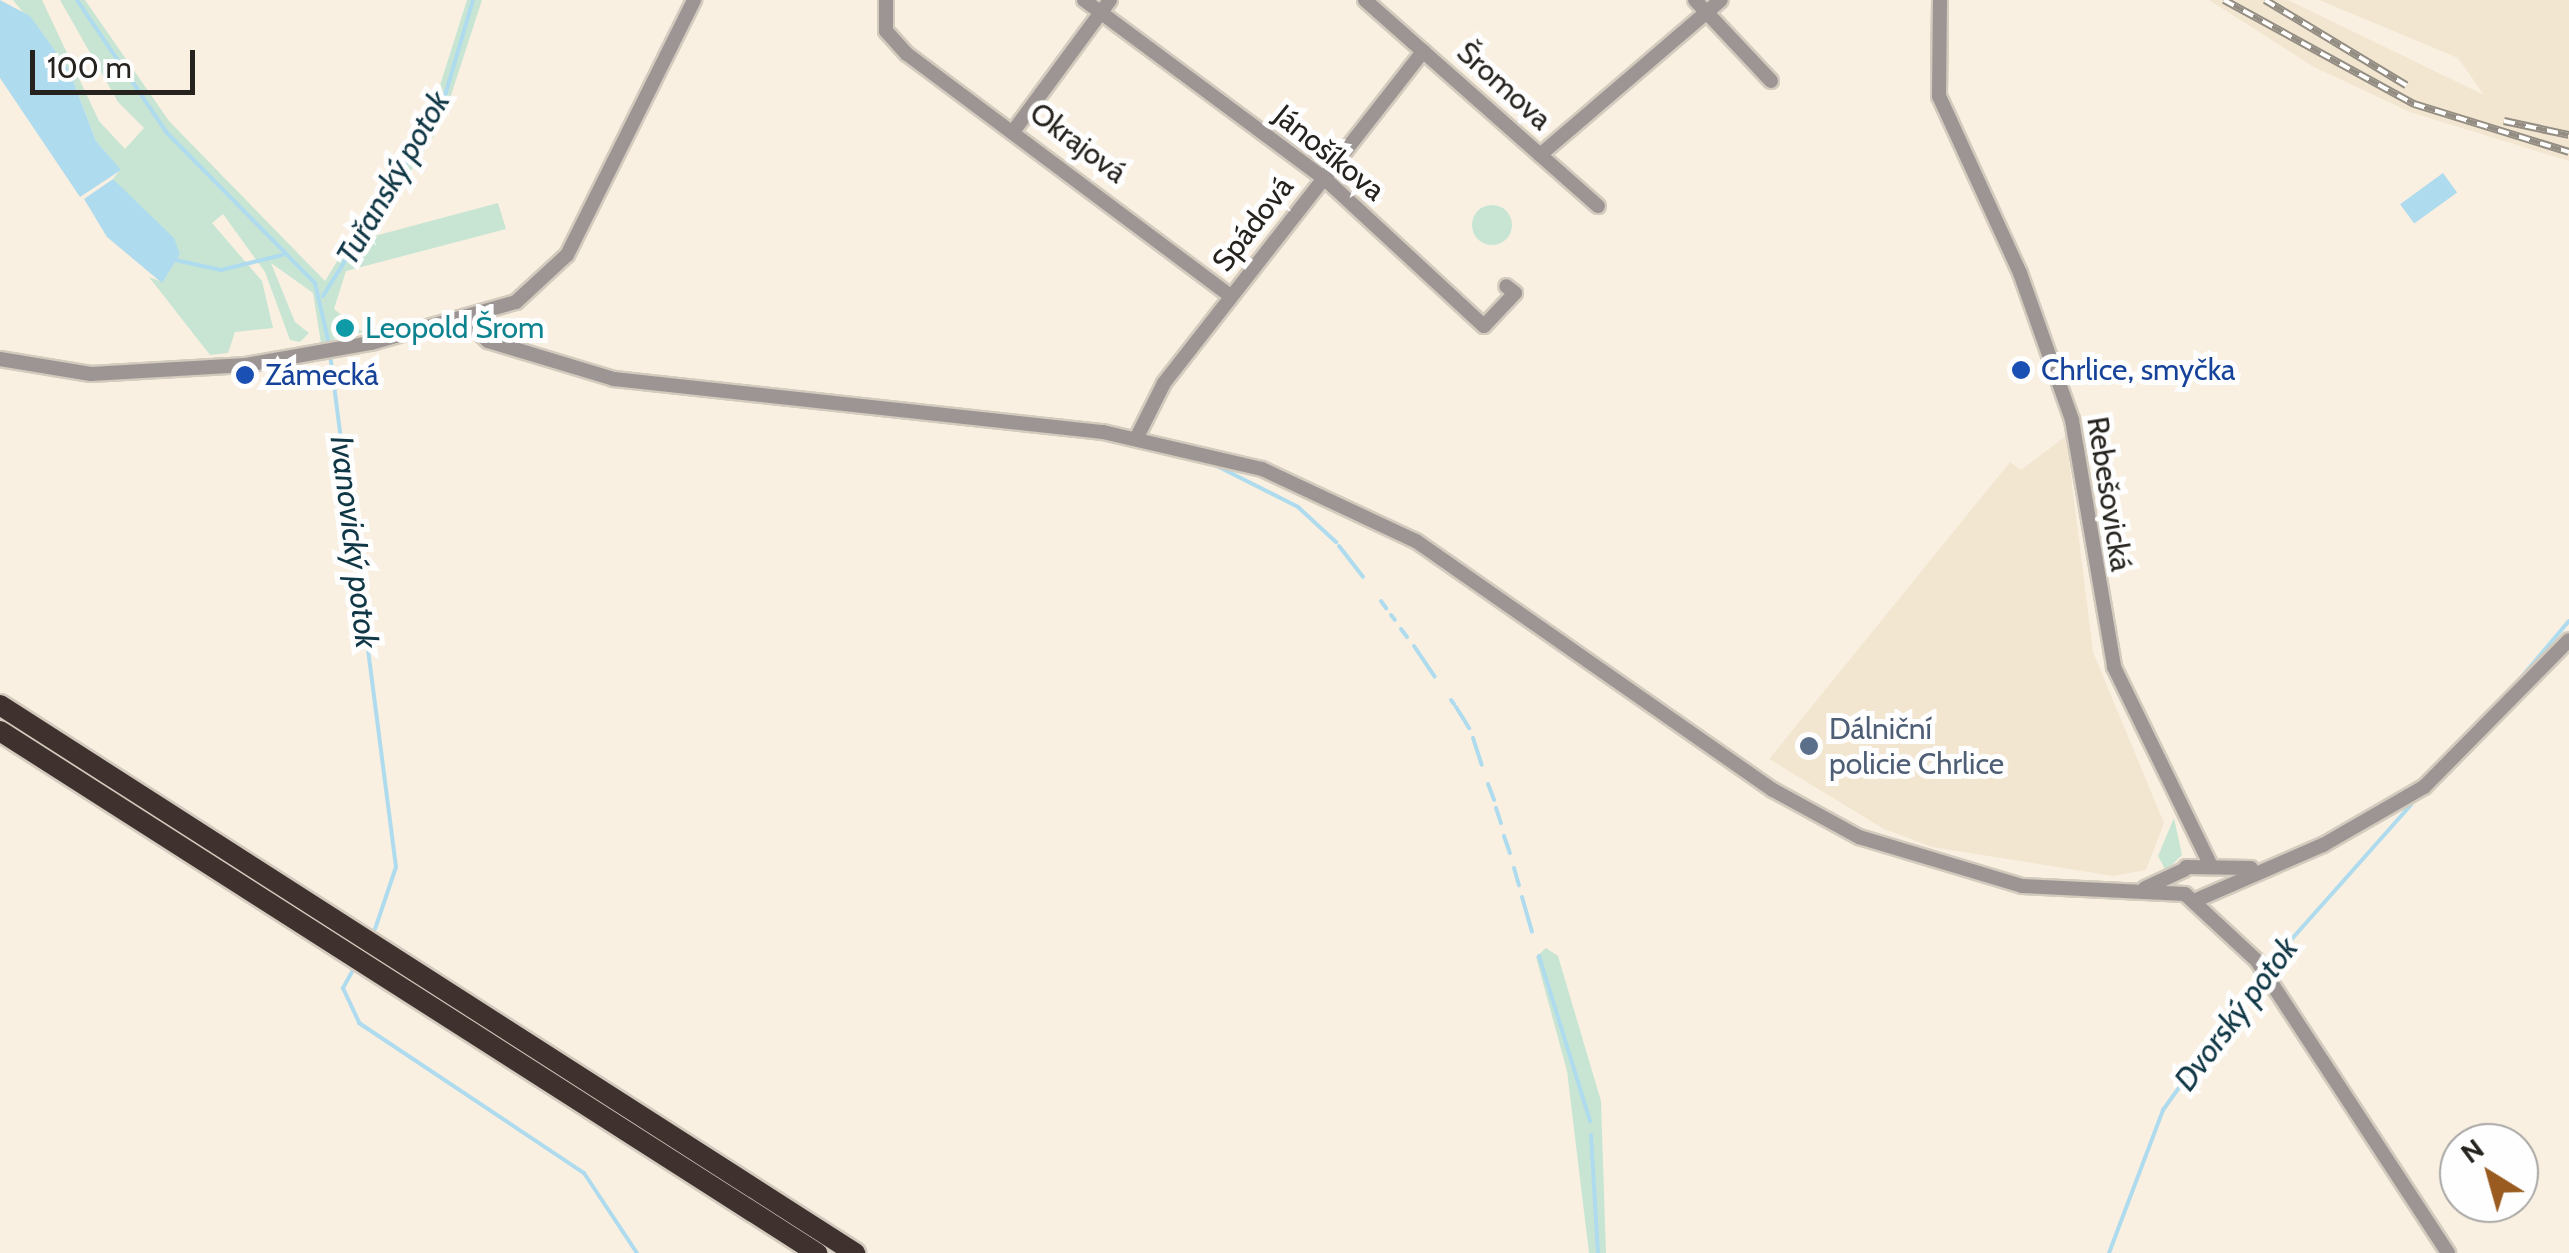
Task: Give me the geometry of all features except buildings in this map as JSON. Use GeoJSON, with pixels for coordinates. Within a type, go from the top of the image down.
{"type":"FeatureCollection","features":[{"type":"Feature","properties":{"kind":"highway"},"geometry":{"type":"LineString","coordinates":[[0,705],[855,1253]]}},
{"type":"Feature","properties":{"kind":"highway"},"geometry":{"type":"LineString","coordinates":[[0,731],[817,1253]]}},
{"type":"Feature","properties":{"kind":"street"},"geometry":{"type":"LineString","coordinates":[[0,359],[92,374],[329,353],[465,319],[528,296],[567,255],[694,0]]}},
{"type":"Feature","properties":{"kind":"street","name":"Okrajová"},"geometry":{"type":"LineString","coordinates":[[886,0],[890,38],[1232,296]]}},
{"type":"Feature","properties":{"kind":"street","name":"Jánošíkova"},"geometry":{"type":"LineString","coordinates":[[1084,0],[1105,6],[1324,178],[1484,326],[1515,293],[1506,286]]}},
{"type":"Feature","properties":{"kind":"street"},"geometry":{"type":"LineString","coordinates":[[1695,0],[1772,81]]}},
{"type":"Feature","properties":{"kind":"street"},"geometry":{"type":"LineString","coordinates":[[1540,155],[1721,0]]}},
{"type":"Feature","properties":{"kind":"street","name":"Rebešovická"},"geometry":{"type":"LineString","coordinates":[[1940,0],[1939,96],[2048,344],[2084,474],[2107,645],[2184,827],[2212,864]]}},
{"type":"Feature","properties":{"kind":"street","name":"Šromova"},"geometry":{"type":"LineString","coordinates":[[1373,2],[1598,206]]}},
{"type":"Feature","properties":{"kind":"street"},"geometry":{"type":"LineString","coordinates":[[1015,129],[1105,6]]}},
{"type":"Feature","properties":{"kind":"street","name":"Spádová"},"geometry":{"type":"LineString","coordinates":[[1137,437],[1149,403],[1423,51]]}},
{"type":"Feature","properties":{"kind":"street"},"geometry":{"type":"LineString","coordinates":[[465,319],[488,340],[614,379],[1137,437],[1262,469],[1395,529],[1848,831],[1987,879],[2190,897],[2216,895],[2424,788],[2569,640]]}},
{"type":"Feature","properties":{"kind":"street","name":"Rebešovická"},"geometry":{"type":"LineString","coordinates":[[2184,827],[2190,897]]}},
{"type":"Feature","properties":{"kind":"street"},"geometry":{"type":"LineString","coordinates":[[2130,892],[2185,868],[2212,864],[2270,866]]}},
{"type":"Feature","properties":{"kind":"street"},"geometry":{"type":"LineString","coordinates":[[2212,864],[2216,895],[2230,936]]}},
{"type":"Feature","properties":{"kind":"street"},"geometry":{"type":"LineString","coordinates":[[2190,897],[2261,968],[2448,1253]]}},
{"type":"Feature","properties":{"kind":"shaded area"},"geometry":{"type":"Polygon","coordinates":[[[2209,0],[2288,0],[2484,95],[2458,58],[2319,0],[2569,0],[2569,161],[2410,112],[2314,67],[2209,0]]]}},
{"type":"Feature","properties":{"kind":"shaded area"},"geometry":{"type":"Polygon","coordinates":[[[2066,436],[2093,652],[2164,823],[2146,870],[2113,876],[1932,847],[1884,829],[1769,759],[2010,462],[2021,470],[2066,436]]]}},
{"type":"Feature","properties":{"kind":"green space"},"geometry":{"type":"Polygon","coordinates":[[[13,0],[42,0],[99,121],[125,149],[144,128],[118,102],[60,0],[85,0],[169,121],[325,281],[435,101],[467,0],[482,0],[442,123],[367,238],[498,203],[506,229],[346,271],[334,309],[363,332],[321,343],[313,293],[271,263],[295,322],[309,333],[300,342],[290,340],[265,272],[223,214],[212,223],[262,281],[273,328],[235,332],[228,353],[210,355],[149,277],[162,282],[180,254],[113,179],[120,170],[96,141],[69,70],[13,0]]]}},
{"type":"Feature","properties":{"kind":"green space"},"geometry":{"type":"Polygon","coordinates":[[[1492,205],[1506,211],[1512,225],[1506,239],[1492,245],[1478,239],[1472,225],[1478,211],[1492,205]]]}},
{"type":"Feature","properties":{"kind":"green space"},"geometry":{"type":"Polygon","coordinates":[[[2174,818],[2182,855],[2166,871],[2158,856],[2174,818]]]}},
{"type":"Feature","properties":{"kind":"green space"},"geometry":{"type":"Polygon","coordinates":[[[1546,948],[1558,956],[1601,1101],[1606,1253],[1589,1253],[1567,1071],[1536,957],[1546,948]]]}},
{"type":"Feature","properties":{"kind":"water"},"geometry":{"type":"Polygon","coordinates":[[[0,0],[30,16],[69,70],[96,141],[121,170],[80,197],[0,78],[0,0]]]}},
{"type":"Feature","properties":{"kind":"water"},"geometry":{"type":"Polygon","coordinates":[[[2443,173],[2457,192],[2414,224],[2400,204],[2443,173]]]}},
{"type":"Feature","properties":{"kind":"water"},"geometry":{"type":"Polygon","coordinates":[[[113,179],[174,238],[180,254],[162,283],[107,237],[84,199],[113,179]]]}},
{"type":"Feature","properties":{"kind":"waterway","name":"Ivanovický potok"},"geometry":{"type":"LineString","coordinates":[[77,0],[167,133],[315,283],[329,344]]}},
{"type":"Feature","properties":{"kind":"waterway","name":"Tuřanský potok"},"geometry":{"type":"LineString","coordinates":[[323,296],[442,106],[473,0]]}},
{"type":"Feature","properties":{"kind":"waterway"},"geometry":{"type":"LineString","coordinates":[[171,259],[221,270],[282,255]]}},
{"type":"Feature","properties":{"kind":"waterway","name":"Ivanovický potok"},"geometry":{"type":"LineString","coordinates":[[330,354],[396,867],[375,929]]}},
{"type":"Feature","properties":{"kind":"waterway"},"geometry":{"type":"LineString","coordinates":[[1209,462],[1298,507],[1336,542]]}},
{"type":"Feature","properties":{"kind":"waterway"},"geometry":{"type":"LineString","coordinates":[[1339,546],[1363,577]]}},
{"type":"Feature","properties":{"kind":"waterway"},"geometry":{"type":"LineString","coordinates":[[1381,601],[1386,608]]}},
{"type":"Feature","properties":{"kind":"waterway"},"geometry":{"type":"LineString","coordinates":[[1391,615],[1395,620]]}},
{"type":"Feature","properties":{"kind":"waterway","name":"Dvorský potok"},"geometry":{"type":"LineString","coordinates":[[2514,686],[2569,621]]}},
{"type":"Feature","properties":{"kind":"waterway"},"geometry":{"type":"LineString","coordinates":[[1401,629],[1407,637]]}},
{"type":"Feature","properties":{"kind":"waterway"},"geometry":{"type":"LineString","coordinates":[[1414,646],[1435,677]]}},
{"type":"Feature","properties":{"kind":"waterway"},"geometry":{"type":"LineString","coordinates":[[1451,700],[1454,704]]}},
{"type":"Feature","properties":{"kind":"waterway","name":"Dvorský potok"},"geometry":{"type":"LineString","coordinates":[[2421,780],[2494,706]]}},
{"type":"Feature","properties":{"kind":"waterway"},"geometry":{"type":"LineString","coordinates":[[1456,707],[1469,728]]}},
{"type":"Feature","properties":{"kind":"waterway"},"geometry":{"type":"LineString","coordinates":[[1473,738],[1482,765]]}},
{"type":"Feature","properties":{"kind":"waterway"},"geometry":{"type":"LineString","coordinates":[[1488,784],[1494,800]]}},
{"type":"Feature","properties":{"kind":"waterway","name":"Dvorský potok"},"geometry":{"type":"LineString","coordinates":[[2109,1253],[2163,1110],[2259,976],[2411,805]]}},
{"type":"Feature","properties":{"kind":"waterway"},"geometry":{"type":"LineString","coordinates":[[1496,808],[1501,823]]}},
{"type":"Feature","properties":{"kind":"waterway"},"geometry":{"type":"LineString","coordinates":[[1504,836],[1510,853]]}},
{"type":"Feature","properties":{"kind":"waterway"},"geometry":{"type":"LineString","coordinates":[[1514,868],[1519,885]]}},
{"type":"Feature","properties":{"kind":"waterway"},"geometry":{"type":"LineString","coordinates":[[1522,897],[1532,932]]}},
{"type":"Feature","properties":{"kind":"waterway"},"geometry":{"type":"LineString","coordinates":[[1539,956],[1590,1121]]}},
{"type":"Feature","properties":{"kind":"waterway","name":"Ivanovický potok"},"geometry":{"type":"LineString","coordinates":[[353,970],[343,988],[359,1023],[584,1173],[637,1253]]}},
{"type":"Feature","properties":{"kind":"waterway"},"geometry":{"type":"LineString","coordinates":[[1591,1135],[1598,1253]]}},
{"type":"Feature","properties":{"kind":"railway"},"geometry":{"type":"LineString","coordinates":[[2224,0],[2414,104],[2569,152]]}},
{"type":"Feature","properties":{"kind":"railway"},"geometry":{"type":"LineString","coordinates":[[2265,0],[2406,85]]}},
{"type":"Feature","properties":{"kind":"railway"},"geometry":{"type":"LineString","coordinates":[[2504,121],[2569,135]]}},
{"type":"Feature","properties":{"kind":"place","name":"Leopold Šrom"},"geometry":{"type":"Point","coordinates":[345,328]}},
{"type":"Feature","properties":{"kind":"place","name":"Chrlice, smyčka"},"geometry":{"type":"Point","coordinates":[2021,370]}},
{"type":"Feature","properties":{"kind":"place","name":"Zámecká"},"geometry":{"type":"Point","coordinates":[245,375]}},
{"type":"Feature","properties":{"kind":"place","name":"Dálniční policie Chrlice"},"geometry":{"type":"Point","coordinates":[1809,746]}}]}
